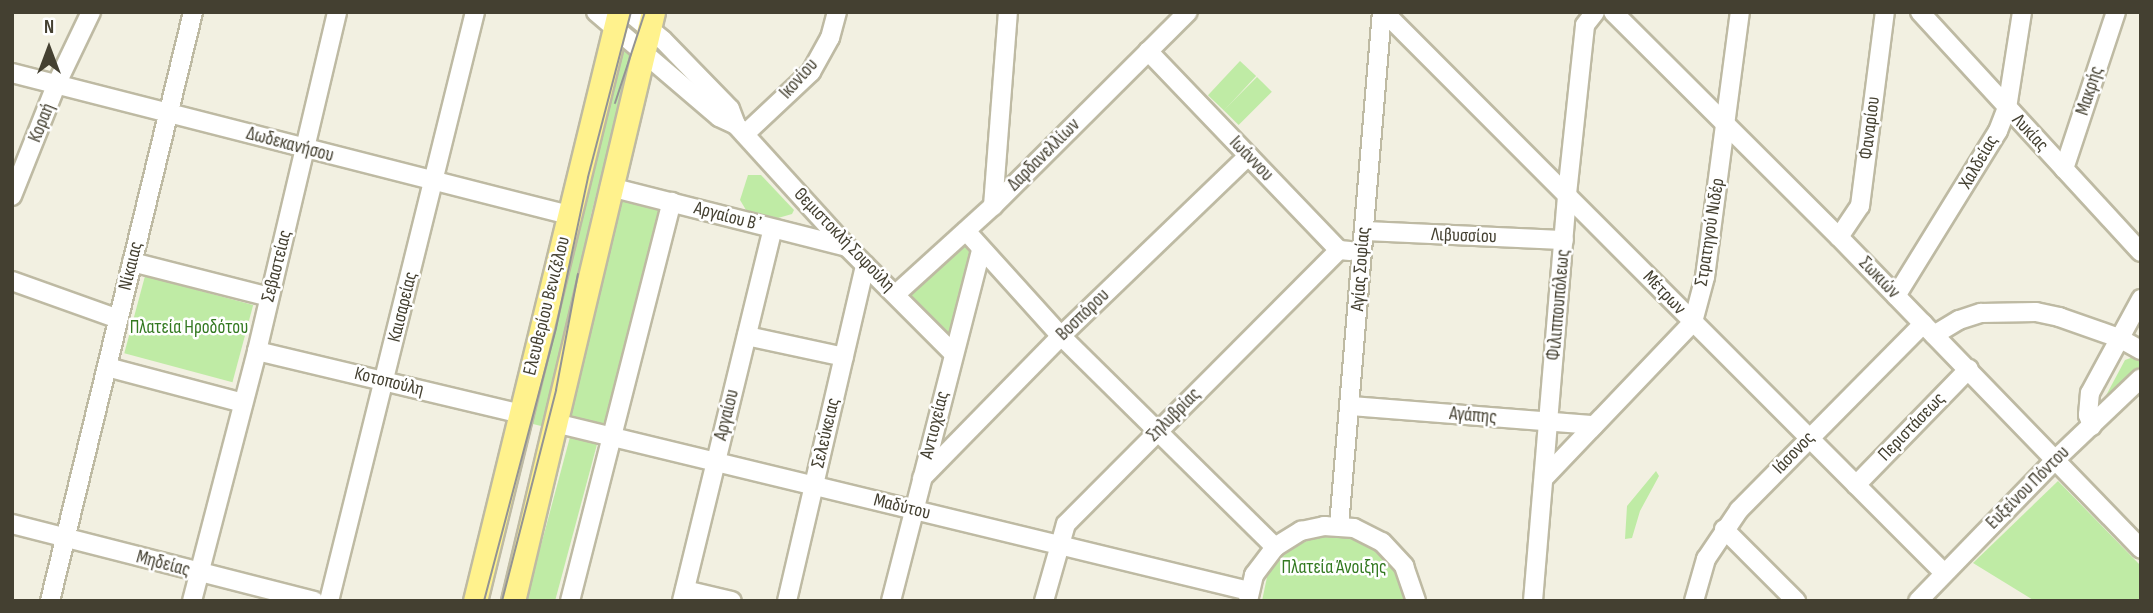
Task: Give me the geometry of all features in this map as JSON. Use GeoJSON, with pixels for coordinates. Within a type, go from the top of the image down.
{"type":"FeatureCollection","features":[{"type":"Feature","properties":{"kind":"main road","name":"Ελευθερίου Βενιζέλου"},"geometry":{"type":"LineString","coordinates":[[475,601],[569,215],[621,18]]}},
{"type":"Feature","properties":{"kind":"main road","name":"Ελευθερίου Βενιζέλου"},"geometry":{"type":"LineString","coordinates":[[513,601],[651,20]]}},
{"type":"Feature","properties":{"kind":"street","name":"Κοραή"},"geometry":{"type":"LineString","coordinates":[[12,196],[57,83],[90,12]]}},
{"type":"Feature","properties":{"kind":"street","name":"Νίκαιας"},"geometry":{"type":"LineString","coordinates":[[50,601],[193,12]]}},
{"type":"Feature","properties":{"kind":"street","name":"Σεβαστείας"},"geometry":{"type":"LineString","coordinates":[[192,601],[257,351],[337,12]]}},
{"type":"Feature","properties":{"kind":"street","name":"Καισαρείας"},"geometry":{"type":"LineString","coordinates":[[330,601],[475,12]]}},
{"type":"Feature","properties":{"kind":"street"},"geometry":{"type":"LineString","coordinates":[[596,12],[621,18]]}},
{"type":"Feature","properties":{"kind":"street","name":"Ικονίου"},"geometry":{"type":"LineString","coordinates":[[740,129],[811,72],[830,38],[836,12]]}},
{"type":"Feature","properties":{"kind":"street"},"geometry":{"type":"LineString","coordinates":[[993,206],[1008,12]]}},
{"type":"Feature","properties":{"kind":"street","name":"Δαρδανελλίων"},"geometry":{"type":"LineString","coordinates":[[897,293],[993,206],[1188,12]]}},
{"type":"Feature","properties":{"kind":"street","name":"Μέτρων"},"geometry":{"type":"LineString","coordinates":[[1383,12],[1944,573]]}},
{"type":"Feature","properties":{"kind":"street","name":"Αγίας Σοφίας"},"geometry":{"type":"LineString","coordinates":[[1339,526],[1383,12]]}},
{"type":"Feature","properties":{"kind":"street","name":"Φιλιππουπόλεως"},"geometry":{"type":"LineString","coordinates":[[1533,601],[1567,194],[1586,25],[1595,12]]}},
{"type":"Feature","properties":{"kind":"street","name":"Σωκιών"},"geometry":{"type":"LineString","coordinates":[[1613,12],[1969,369],[2141,549]]}},
{"type":"Feature","properties":{"kind":"street","name":"Στρατηγού Νιδέρ"},"geometry":{"type":"LineString","coordinates":[[1545,477],[1693,322],[1705,277],[1740,12]]}},
{"type":"Feature","properties":{"kind":"street","name":"Φαναρίου"},"geometry":{"type":"LineString","coordinates":[[1839,237],[1860,206],[1885,12]]}},
{"type":"Feature","properties":{"kind":"street","name":"Λυκίας"},"geometry":{"type":"LineString","coordinates":[[1920,12],[2141,252]]}},
{"type":"Feature","properties":{"kind":"street","name":"Χαλδείας"},"geometry":{"type":"LineString","coordinates":[[1896,296],[1998,131],[2007,108],[2022,12]]}},
{"type":"Feature","properties":{"kind":"street","name":"Μακρής"},"geometry":{"type":"LineString","coordinates":[[2064,169],[2116,12]]}},
{"type":"Feature","properties":{"kind":"street","name":"Θεμιστοκλή Σοφούλη"},"geometry":{"type":"LineString","coordinates":[[621,18],[651,20],[730,109],[740,129],[847,247],[897,293],[953,353]]}},
{"type":"Feature","properties":{"kind":"street","name":"Θεμιστοκλή Σοφούλη"},"geometry":{"type":"LineString","coordinates":[[621,18],[642,51],[719,117],[740,129]]}},
{"type":"Feature","properties":{"kind":"street","name":"Ιωάννου"},"geometry":{"type":"LineString","coordinates":[[1147,51],[1339,250]]}},
{"type":"Feature","properties":{"kind":"street","name":"Δωδεκανήσου"},"geometry":{"type":"LineString","coordinates":[[12,73],[569,215]]}},
{"type":"Feature","properties":{"kind":"street","name":"Βοσπόρου"},"geometry":{"type":"LineString","coordinates":[[922,478],[1061,336],[1248,156]]}},
{"type":"Feature","properties":{"kind":"street","name":"Αργαίου Β᾽"},"geometry":{"type":"LineString","coordinates":[[610,187],[847,247]]}},
{"type":"Feature","properties":{"kind":"street"},"geometry":{"type":"LineString","coordinates":[[570,601],[672,202]]}},
{"type":"Feature","properties":{"kind":"street","name":"Αργαίου"},"geometry":{"type":"LineString","coordinates":[[684,595],[773,229]]}},
{"type":"Feature","properties":{"kind":"street"},"geometry":{"type":"LineString","coordinates":[[966,231],[1061,336],[1275,547]]}},
{"type":"Feature","properties":{"kind":"street","name":"Λιβυσσίου"},"geometry":{"type":"LineString","coordinates":[[1364,231],[1564,240]]}},
{"type":"Feature","properties":{"kind":"street","name":"Αντιοχείας"},"geometry":{"type":"LineString","coordinates":[[891,601],[981,250]]}},
{"type":"Feature","properties":{"kind":"street"},"geometry":{"type":"LineString","coordinates":[[1339,250],[1362,252]]}},
{"type":"Feature","properties":{"kind":"street","name":"Σηλυβρίας"},"geometry":{"type":"LineString","coordinates":[[1044,601],[1058,544],[1066,524],[1339,250]]}},
{"type":"Feature","properties":{"kind":"street"},"geometry":{"type":"LineString","coordinates":[[132,262],[269,297]]}},
{"type":"Feature","properties":{"kind":"street","name":"Σελεύκειας"},"geometry":{"type":"LineString","coordinates":[[787,601],[866,265]]}},
{"type":"Feature","properties":{"kind":"street"},"geometry":{"type":"LineString","coordinates":[[12,281],[118,320]]}},
{"type":"Feature","properties":{"kind":"street"},"geometry":{"type":"LineString","coordinates":[[2091,426],[2088,415],[2090,393],[2141,299]]}},
{"type":"Feature","properties":{"kind":"street","name":"Ιάσονος"},"geometry":{"type":"LineString","coordinates":[[1694,601],[1706,559],[1724,529],[1808,438],[1929,330],[1959,320],[2008,310],[2059,317],[2119,338],[2141,350]]}},
{"type":"Feature","properties":{"kind":"street"},"geometry":{"type":"LineString","coordinates":[[747,336],[844,357]]}},
{"type":"Feature","properties":{"kind":"street","name":"Κοτοπούλη"},"geometry":{"type":"LineString","coordinates":[[257,351],[521,414]]}},
{"type":"Feature","properties":{"kind":"street"},"geometry":{"type":"LineString","coordinates":[[107,366],[243,402]]}},
{"type":"Feature","properties":{"kind":"street","name":"Περιστάσεως"},"geometry":{"type":"LineString","coordinates":[[1856,485],[1969,369]]}},
{"type":"Feature","properties":{"kind":"street","name":"Ευξείνου Πόντου"},"geometry":{"type":"LineString","coordinates":[[1918,601],[2056,459],[2141,378]]}},
{"type":"Feature","properties":{"kind":"street","name":"Αγάπης"},"geometry":{"type":"LineString","coordinates":[[1351,406],[1594,425]]}},
{"type":"Feature","properties":{"kind":"street","name":"Μαδύτου"},"geometry":{"type":"LineString","coordinates":[[555,423],[1058,544],[1249,596]]}},
{"type":"Feature","properties":{"kind":"street","name":"Μηδείας"},"geometry":{"type":"LineString","coordinates":[[12,524],[314,601]]}},
{"type":"Feature","properties":{"kind":"street"},"geometry":{"type":"LineString","coordinates":[[1249,596],[1263,560],[1275,547],[1301,531],[1339,526],[1369,534],[1394,553],[1412,581],[1416,601]]}},
{"type":"Feature","properties":{"kind":"street"},"geometry":{"type":"LineString","coordinates":[[1724,529],[1796,601]]}},
{"type":"Feature","properties":{"kind":"street"},"geometry":{"type":"LineString","coordinates":[[684,595],[732,601]]}},
{"type":"Feature","properties":{"kind":"green space"},"geometry":{"type":"Polygon","coordinates":[[[615,40],[635,53],[635,58],[618,108],[591,215],[566,359],[549,428],[521,421],[615,40]]]}},
{"type":"Feature","properties":{"kind":"green space"},"geometry":{"type":"Polygon","coordinates":[[[1240,61],[1256,76],[1224,110],[1208,95],[1240,61]]]}},
{"type":"Feature","properties":{"kind":"green space"},"geometry":{"type":"Polygon","coordinates":[[[1257,77],[1272,92],[1239,125],[1224,110],[1257,77]]]}},
{"type":"Feature","properties":{"kind":"green space"},"geometry":{"type":"Polygon","coordinates":[[[748,175],[761,175],[794,210],[792,214],[778,218],[746,210],[740,200],[748,175]]]}},
{"type":"Feature","properties":{"kind":"green space"},"geometry":{"type":"Polygon","coordinates":[[[612,193],[662,207],[606,426],[562,420],[612,193]]]}},
{"type":"Feature","properties":{"kind":"green space"},"geometry":{"type":"Polygon","coordinates":[[[966,231],[981,250],[953,353],[897,293],[966,231]]]}},
{"type":"Feature","properties":{"kind":"green space","name":"Πλατεία Ηροδότου"},"geometry":{"type":"Polygon","coordinates":[[[145,276],[253,305],[232,382],[124,353],[145,276]]]}},
{"type":"Feature","properties":{"kind":"green space"},"geometry":{"type":"Polygon","coordinates":[[[2136,356],[2141,361],[2139,367],[2102,403],[2125,360],[2136,356]]]}},
{"type":"Feature","properties":{"kind":"green space"},"geometry":{"type":"Polygon","coordinates":[[[570,437],[597,444],[555,601],[526,600],[570,437]]]}},
{"type":"Feature","properties":{"kind":"green space"},"geometry":{"type":"Polygon","coordinates":[[[1656,471],[1659,476],[1640,511],[1632,538],[1625,539],[1627,506],[1656,471]]]}},
{"type":"Feature","properties":{"kind":"green space"},"geometry":{"type":"Polygon","coordinates":[[[2058,481],[2141,566],[2141,601],[2035,601],[1973,563],[2058,481]]]}},
{"type":"Feature","properties":{"kind":"green space","name":"Πλατεία Άνοιξης"},"geometry":{"type":"Polygon","coordinates":[[[1319,536],[1348,536],[1375,547],[1395,567],[1406,601],[1262,601],[1267,577],[1276,563],[1293,547],[1319,536]]]}},
{"type":"Feature","properties":{"kind":"tram line"},"geometry":{"type":"LineString","coordinates":[[484,601],[556,328],[588,177],[631,12]]}},
{"type":"Feature","properties":{"kind":"tram line"},"geometry":{"type":"LineString","coordinates":[[615,103],[645,12]]}},
{"type":"Feature","properties":{"kind":"tram line"},"geometry":{"type":"LineString","coordinates":[[502,601],[556,390],[578,274]]}}]}
